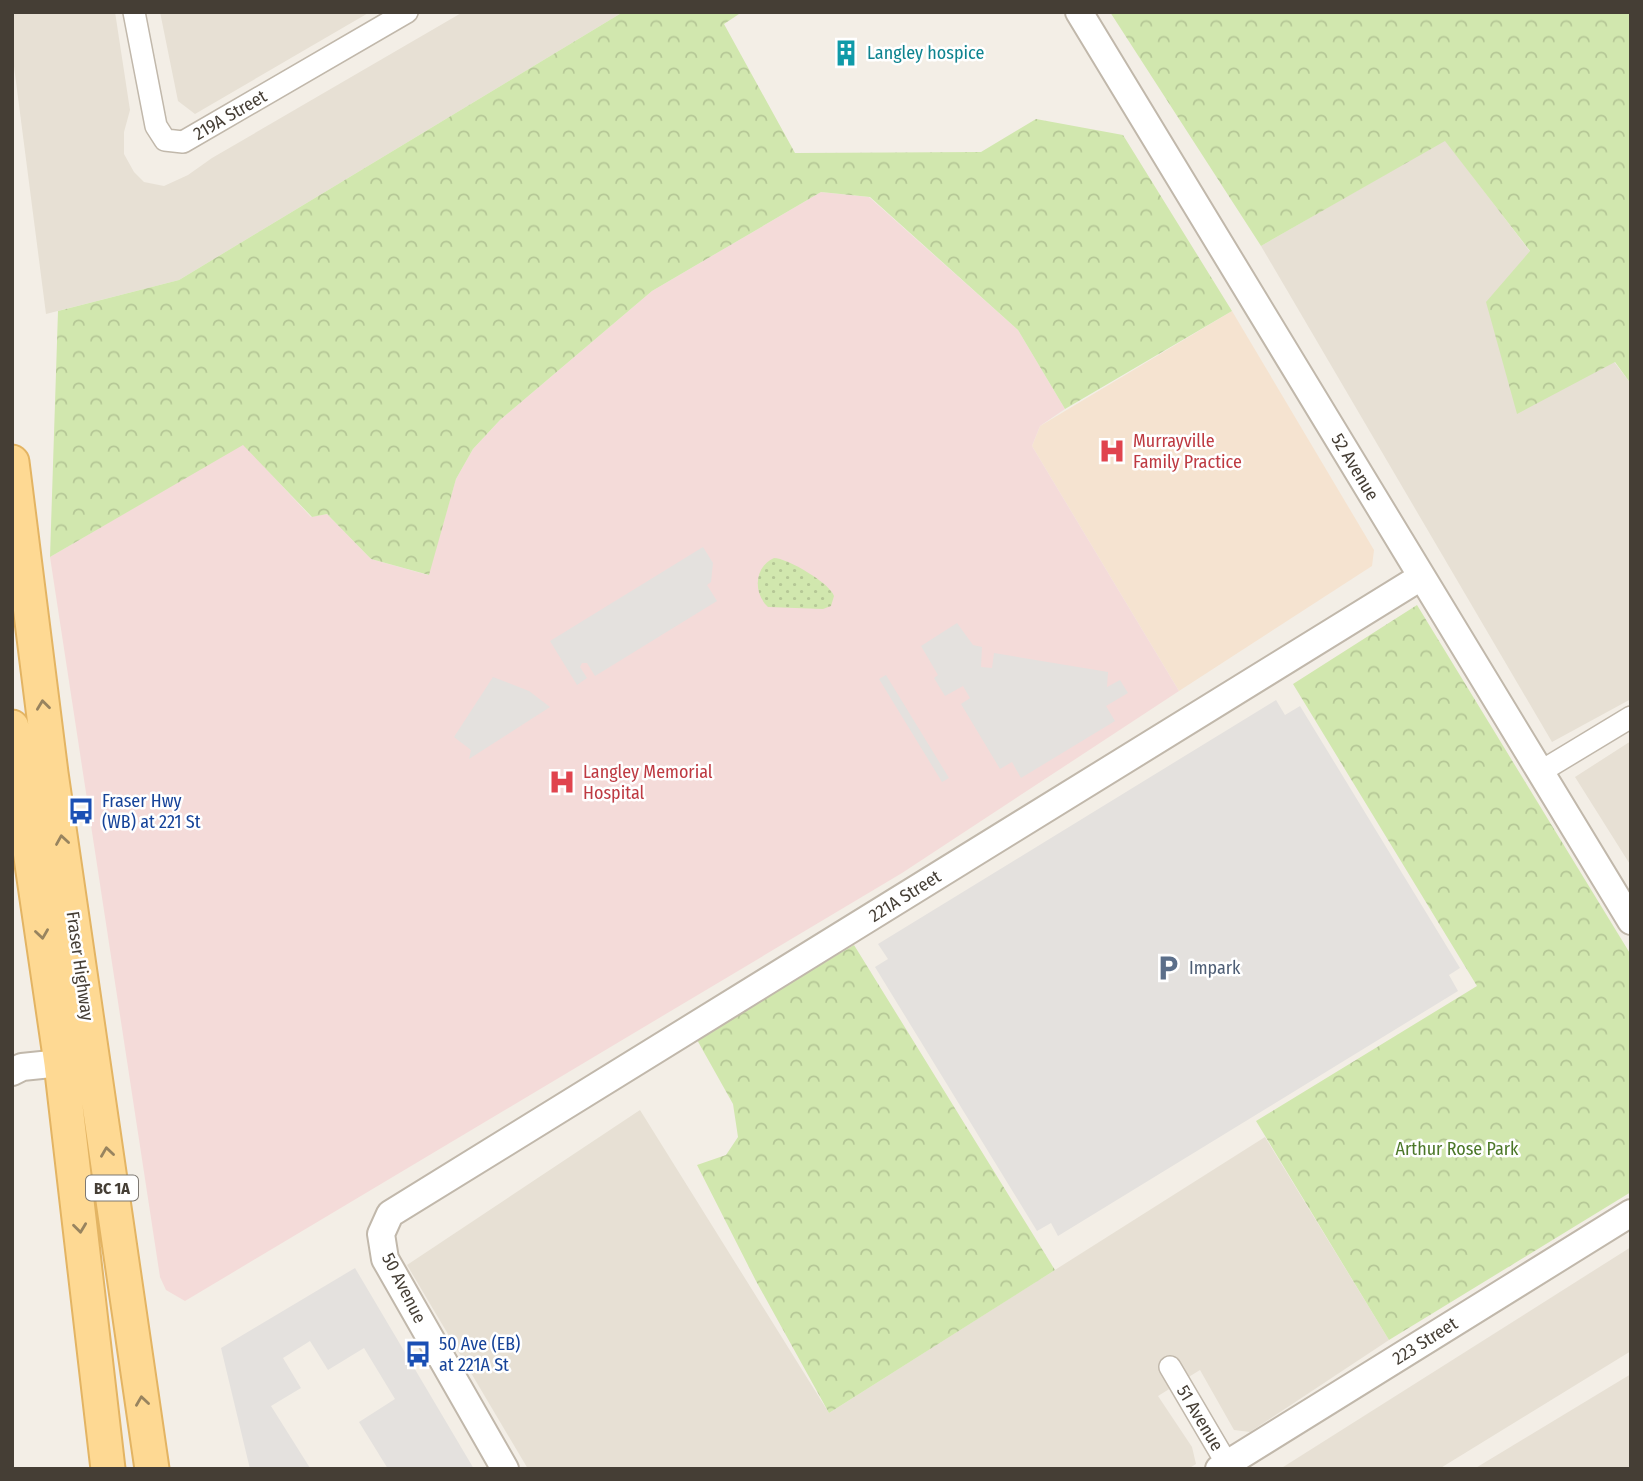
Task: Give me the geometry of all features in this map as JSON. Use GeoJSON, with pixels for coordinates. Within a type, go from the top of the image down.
{"type":"FeatureCollection","features":[{"type":"Feature","properties":{"kind":"main road","name":"Fraser Highway"},"geometry":{"type":"LineString","coordinates":[[12,462],[51,773],[152,1469]]}},
{"type":"Feature","properties":{"kind":"main road","name":"Fraser Highway"},"geometry":{"type":"LineString","coordinates":[[12,727],[61,1063],[108,1469]]}},
{"type":"Feature","properties":{"kind":"street","name":"219A Street"},"geometry":{"type":"LineString","coordinates":[[134,12],[156,126],[165,140],[183,142],[407,12]]}},
{"type":"Feature","properties":{"kind":"street","name":"52 Avenue"},"geometry":{"type":"LineString","coordinates":[[1079,12],[1631,921]]}},
{"type":"Feature","properties":{"kind":"street","name":"221A Street"},"geometry":{"type":"LineString","coordinates":[[390,1214],[1421,577]]}},
{"type":"Feature","properties":{"kind":"street"},"geometry":{"type":"LineString","coordinates":[[1540,772],[1631,717]]}},
{"type":"Feature","properties":{"kind":"street"},"geometry":{"type":"LineString","coordinates":[[12,1072],[22,1067],[61,1063]]}},
{"type":"Feature","properties":{"kind":"street","name":"223 Street"},"geometry":{"type":"LineString","coordinates":[[1226,1467],[1631,1213]]}},
{"type":"Feature","properties":{"kind":"street","name":"50 Avenue"},"geometry":{"type":"LineString","coordinates":[[390,1214],[381,1234],[385,1259],[505,1469]]}},
{"type":"Feature","properties":{"kind":"street","name":"51 Avenue"},"geometry":{"type":"LineString","coordinates":[[1170,1367],[1226,1467]]}},
{"type":"Feature","properties":{"kind":"shaded area"},"geometry":{"type":"Polygon","coordinates":[[[12,12],[115,12],[130,110],[124,132],[124,154],[134,172],[144,182],[164,186],[188,175],[212,158],[463,12],[623,12],[179,280],[46,314],[12,51],[12,12]]]}},
{"type":"Feature","properties":{"kind":"shaded area"},"geometry":{"type":"Polygon","coordinates":[[[160,12],[370,12],[195,114],[178,101],[160,12]]]}},
{"type":"Feature","properties":{"kind":"shaded area"},"geometry":{"type":"Polygon","coordinates":[[[1445,140],[1631,384],[1631,699],[1552,742],[1261,246],[1445,140]]]}},
{"type":"Feature","properties":{"kind":"shaded area","name":"Langley Memorial Hospital"},"geometry":{"type":"Polygon","coordinates":[[[821,192],[869,197],[1018,330],[1065,409],[1040,426],[1032,446],[1179,691],[902,873],[185,1301],[166,1290],[160,1277],[50,557],[243,444],[311,517],[327,514],[371,559],[428,575],[456,479],[473,449],[500,420],[652,291],[821,192]]]}},
{"type":"Feature","properties":{"kind":"shaded area"},"geometry":{"type":"Polygon","coordinates":[[[1232,311],[1374,550],[1372,566],[1179,691],[1032,446],[1040,426],[1232,311]]]}},
{"type":"Feature","properties":{"kind":"shaded area"},"geometry":{"type":"Polygon","coordinates":[[[703,547],[713,563],[711,582],[707,585],[717,601],[595,676],[587,663],[582,663],[580,667],[587,678],[577,685],[550,641],[703,547]]]}},
{"type":"Feature","properties":{"kind":"shaded area"},"geometry":{"type":"Polygon","coordinates":[[[957,623],[973,645],[982,647],[981,667],[992,668],[994,653],[1108,672],[1107,687],[1120,680],[1128,693],[1106,706],[1115,721],[1021,778],[1012,762],[1000,769],[961,704],[970,698],[963,686],[945,696],[934,678],[938,675],[921,646],[957,623]]]}},
{"type":"Feature","properties":{"kind":"shaded area"},"geometry":{"type":"Polygon","coordinates":[[[886,675],[949,778],[942,782],[879,679],[886,675]]]}},
{"type":"Feature","properties":{"kind":"shaded area"},"geometry":{"type":"Polygon","coordinates":[[[493,677],[529,691],[550,707],[469,759],[471,750],[454,737],[493,677]]]}},
{"type":"Feature","properties":{"kind":"shaded area","name":"Impark"},"geometry":{"type":"Polygon","coordinates":[[[1276,700],[1285,715],[1300,706],[1460,968],[1449,975],[1458,991],[1058,1236],[1051,1223],[1037,1231],[875,967],[888,959],[878,944],[1276,700]]]}},
{"type":"Feature","properties":{"kind":"shaded area"},"geometry":{"type":"Polygon","coordinates":[[[1631,741],[1631,866],[1575,777],[1631,741]]]}},
{"type":"Feature","properties":{"kind":"shaded area"},"geometry":{"type":"Polygon","coordinates":[[[640,1110],[829,1413],[1265,1137],[1389,1340],[1250,1432],[1234,1430],[1200,1370],[1158,1396],[1192,1447],[1196,1464],[1188,1469],[528,1469],[407,1265],[640,1110]]]}},
{"type":"Feature","properties":{"kind":"shaded area"},"geometry":{"type":"Polygon","coordinates":[[[1631,1247],[1631,1351],[1439,1469],[1280,1469],[1631,1247]]]}},
{"type":"Feature","properties":{"kind":"shaded area"},"geometry":{"type":"Polygon","coordinates":[[[355,1268],[474,1469],[388,1469],[359,1422],[395,1399],[364,1348],[328,1370],[310,1341],[283,1358],[301,1388],[271,1406],[310,1468],[250,1469],[221,1348],[355,1268]]]}},
{"type":"Feature","properties":{"kind":"shaded area"},"geometry":{"type":"Polygon","coordinates":[[[1631,1374],[1631,1469],[1474,1469],[1631,1374]]]}},
{"type":"Feature","properties":{"kind":"green space"},"geometry":{"type":"Polygon","coordinates":[[[623,12],[742,12],[724,24],[795,153],[981,152],[1036,119],[1123,135],[1232,311],[1065,409],[1018,330],[870,197],[821,192],[652,291],[500,420],[473,449],[456,479],[429,575],[371,559],[327,514],[312,517],[243,445],[50,557],[58,311],[179,280],[623,12]]]}},
{"type":"Feature","properties":{"kind":"green space"},"geometry":{"type":"Polygon","coordinates":[[[1110,12],[1631,12],[1631,384],[1615,362],[1517,414],[1486,302],[1530,251],[1445,141],[1261,246],[1110,12]]]}},
{"type":"Feature","properties":{"kind":"green space"},"geometry":{"type":"Polygon","coordinates":[[[774,558],[817,578],[834,596],[831,606],[823,609],[768,607],[760,595],[758,581],[763,567],[774,558]]]}},
{"type":"Feature","properties":{"kind":"green space","name":"Arthur Rose Park"},"geometry":{"type":"Polygon","coordinates":[[[1417,605],[1631,955],[1631,1192],[1389,1340],[1256,1121],[1477,986],[1293,684],[1417,605]]]}},
{"type":"Feature","properties":{"kind":"green space"},"geometry":{"type":"Polygon","coordinates":[[[854,945],[1055,1270],[829,1413],[756,1281],[697,1165],[726,1155],[738,1137],[733,1104],[696,1038],[854,945]]]}},
{"type":"Feature","properties":{"kind":"place","name":"Langley hospice"},"geometry":{"type":"Point","coordinates":[846,53]}},
{"type":"Feature","properties":{"kind":"place","name":"Murrayville Family Practice"},"geometry":{"type":"Point","coordinates":[1112,451]}},
{"type":"Feature","properties":{"kind":"place","name":"Langley Memorial Hospital"},"geometry":{"type":"Point","coordinates":[562,782]}},
{"type":"Feature","properties":{"kind":"place","name":"Fraser Hwy (WB) at 221 St"},"geometry":{"type":"Point","coordinates":[81,811]}},
{"type":"Feature","properties":{"kind":"place","name":"Impark"},"geometry":{"type":"Point","coordinates":[1168,968]}},
{"type":"Feature","properties":{"kind":"place","name":"50 Ave (EB) at 221A St"},"geometry":{"type":"Point","coordinates":[418,1354]}}]}
